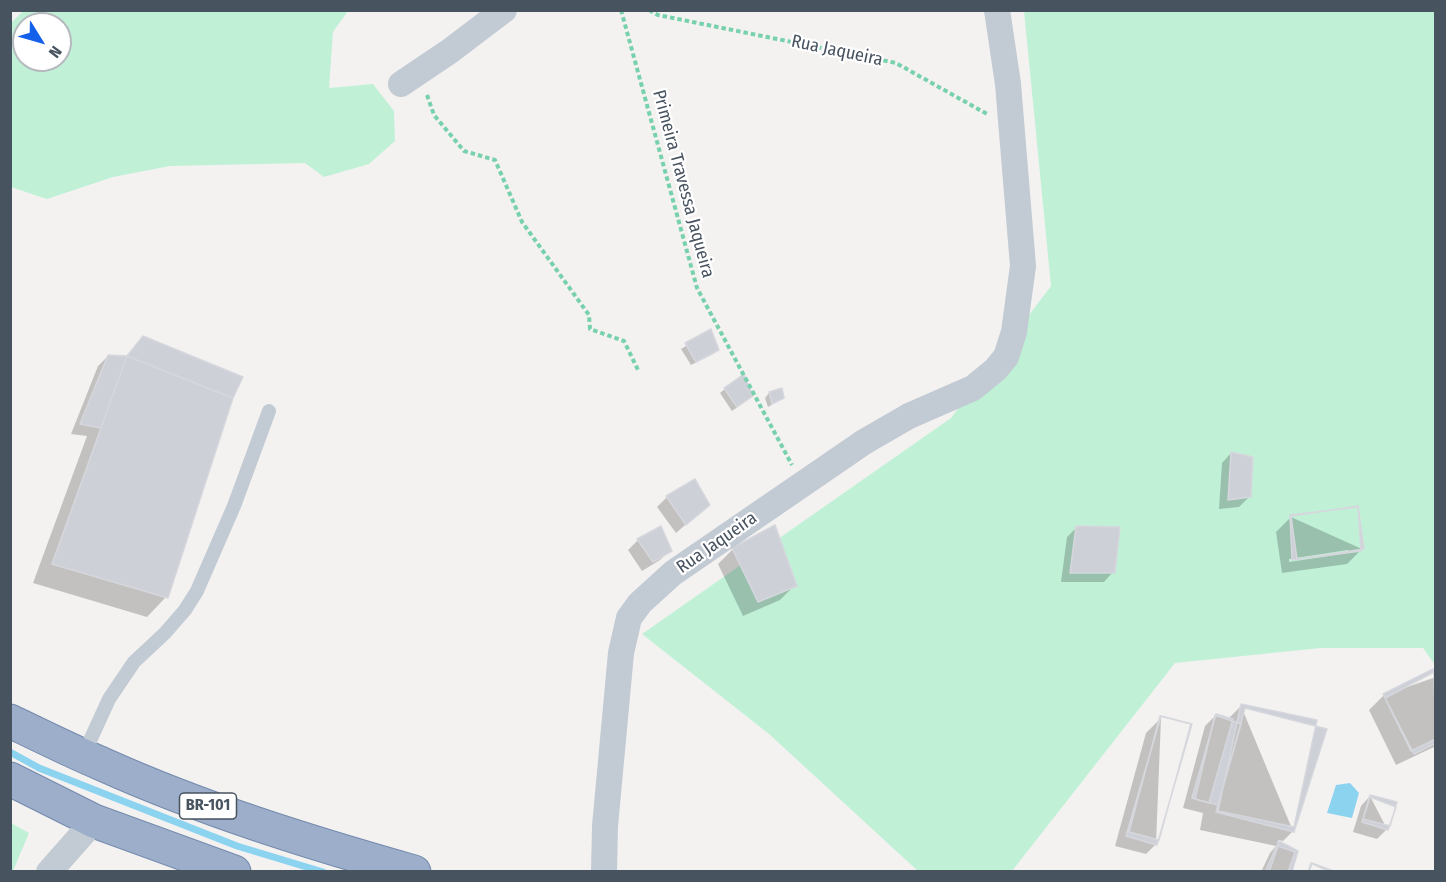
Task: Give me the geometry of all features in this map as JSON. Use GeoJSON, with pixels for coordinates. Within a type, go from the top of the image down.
{"type":"FeatureCollection","features":[{"type":"Feature","properties":{"kind":"highway","name":"BR-101"},"geometry":{"type":"LineString","coordinates":[[10,721],[83,756],[255,823],[414,872]]}},
{"type":"Feature","properties":{"kind":"highway"},"geometry":{"type":"LineString","coordinates":[[10,779],[94,821],[234,872]]}},
{"type":"Feature","properties":{"kind":"street"},"geometry":{"type":"LineString","coordinates":[[410,78],[504,10]]}},
{"type":"Feature","properties":{"kind":"street","name":"Rua Jaqueira"},"geometry":{"type":"LineString","coordinates":[[604,872],[605,826],[621,653],[629,618],[640,603],[673,573],[751,518],[873,437],[909,416],[973,388],[995,370],[1006,357],[1014,332],[1023,266],[1011,127],[997,10]]}},
{"type":"Feature","properties":{"kind":"street"},"geometry":{"type":"LineString","coordinates":[[49,872],[94,821]]}},
{"type":"Feature","properties":{"kind":"lane"},"geometry":{"type":"LineString","coordinates":[[83,756],[109,699],[134,662],[172,625],[197,591],[234,506],[270,411]]}},
{"type":"Feature","properties":{"kind":"path","name":"Primeira Travessa Jaqueira"},"geometry":{"type":"LineString","coordinates":[[621,10],[697,288],[803,485]]}},
{"type":"Feature","properties":{"kind":"path","name":"Rua Jaqueira"},"geometry":{"type":"LineString","coordinates":[[649,10],[658,15],[896,63],[1011,127]]}},
{"type":"Feature","properties":{"kind":"path"},"geometry":{"type":"LineString","coordinates":[[410,78],[434,115],[464,151],[495,160],[522,222],[589,315],[590,329],[624,341],[639,372]]}},
{"type":"Feature","properties":{"kind":"green space"},"geometry":{"type":"Polygon","coordinates":[[[23,11],[348,11],[333,32],[329,88],[373,84],[394,111],[395,141],[369,164],[324,177],[305,163],[170,166],[113,177],[47,199],[11,187],[11,23],[12,72],[72,72],[72,12],[23,11]]]}},
{"type":"Feature","properties":{"kind":"green space"},"geometry":{"type":"Polygon","coordinates":[[[1024,11],[1435,11],[1435,665],[1423,648],[1321,648],[1175,663],[1012,871],[919,872],[769,734],[642,634],[951,418],[1051,286],[1024,11]]]}},
{"type":"Feature","properties":{"kind":"green space"},"geometry":{"type":"Polygon","coordinates":[[[11,823],[29,833],[13,871],[11,871],[11,823]]]}},
{"type":"Feature","properties":{"kind":"water"},"geometry":{"type":"Polygon","coordinates":[[[1350,783],[1359,793],[1352,818],[1327,813],[1336,785],[1350,783]]]}},
{"type":"Feature","properties":{"kind":"building"},"geometry":{"type":"Polygon","coordinates":[[[711,329],[719,350],[696,362],[685,343],[711,329]]]}},
{"type":"Feature","properties":{"kind":"building"},"geometry":{"type":"Polygon","coordinates":[[[143,336],[243,377],[233,398],[127,356],[143,336]]]}},
{"type":"Feature","properties":{"kind":"building"},"geometry":{"type":"Polygon","coordinates":[[[108,355],[127,356],[101,428],[80,424],[108,355]]]}},
{"type":"Feature","properties":{"kind":"building"},"geometry":{"type":"Polygon","coordinates":[[[127,356],[233,398],[168,598],[52,564],[127,356]]]}},
{"type":"Feature","properties":{"kind":"building"},"geometry":{"type":"Polygon","coordinates":[[[744,374],[753,396],[737,407],[724,388],[744,374]]]}},
{"type":"Feature","properties":{"kind":"building"},"geometry":{"type":"Polygon","coordinates":[[[782,388],[784,398],[772,404],[769,392],[782,388]]]}},
{"type":"Feature","properties":{"kind":"building"},"geometry":{"type":"Polygon","coordinates":[[[1231,452],[1253,457],[1251,497],[1228,500],[1231,452]]]}},
{"type":"Feature","properties":{"kind":"building"},"geometry":{"type":"Polygon","coordinates":[[[695,479],[710,505],[686,525],[666,496],[695,479]]]}},
{"type":"Feature","properties":{"kind":"building"},"geometry":{"type":"Polygon","coordinates":[[[1358,506],[1364,549],[1297,559],[1291,516],[1358,506]]]}},
{"type":"Feature","properties":{"kind":"building"},"geometry":{"type":"Polygon","coordinates":[[[1358,507],[1361,551],[1292,560],[1290,515],[1358,507]]]}},
{"type":"Feature","properties":{"kind":"building"},"geometry":{"type":"Polygon","coordinates":[[[775,525],[797,586],[758,602],[732,548],[775,525]]]}},
{"type":"Feature","properties":{"kind":"building"},"geometry":{"type":"Polygon","coordinates":[[[661,526],[672,551],[653,562],[637,539],[661,526]]]}},
{"type":"Feature","properties":{"kind":"building"},"geometry":{"type":"Polygon","coordinates":[[[1076,526],[1120,527],[1115,573],[1070,573],[1076,526]]]}},
{"type":"Feature","properties":{"kind":"building"},"geometry":{"type":"Polygon","coordinates":[[[1433,669],[1436,674],[1436,739],[1411,751],[1383,694],[1433,669]]]}},
{"type":"Feature","properties":{"kind":"building"},"geometry":{"type":"Polygon","coordinates":[[[1434,672],[1436,743],[1414,754],[1385,698],[1434,672]]]}},
{"type":"Feature","properties":{"kind":"building"},"geometry":{"type":"Polygon","coordinates":[[[1241,704],[1317,720],[1294,827],[1218,811],[1241,704]]]}},
{"type":"Feature","properties":{"kind":"building"},"geometry":{"type":"Polygon","coordinates":[[[1245,708],[1327,729],[1294,832],[1216,812],[1245,708]]]}},
{"type":"Feature","properties":{"kind":"building"},"geometry":{"type":"Polygon","coordinates":[[[1216,714],[1233,719],[1209,803],[1192,798],[1216,714]]]}},
{"type":"Feature","properties":{"kind":"building"},"geometry":{"type":"Polygon","coordinates":[[[1215,715],[1241,724],[1218,805],[1195,799],[1215,715]]]}},
{"type":"Feature","properties":{"kind":"building"},"geometry":{"type":"Polygon","coordinates":[[[1160,716],[1191,724],[1159,840],[1129,832],[1160,716]]]}},
{"type":"Feature","properties":{"kind":"building"},"geometry":{"type":"Polygon","coordinates":[[[1161,716],[1192,724],[1157,845],[1126,836],[1161,716]]]}},
{"type":"Feature","properties":{"kind":"building"},"geometry":{"type":"Polygon","coordinates":[[[1370,795],[1397,802],[1390,826],[1363,819],[1370,795]]]}},
{"type":"Feature","properties":{"kind":"building"},"geometry":{"type":"Polygon","coordinates":[[[1370,797],[1396,807],[1388,830],[1362,822],[1370,797]]]}},
{"type":"Feature","properties":{"kind":"building"},"geometry":{"type":"Polygon","coordinates":[[[1279,841],[1298,851],[1292,872],[1265,872],[1279,841]]]}},
{"type":"Feature","properties":{"kind":"building"},"geometry":{"type":"Polygon","coordinates":[[[1278,846],[1295,852],[1288,872],[1269,872],[1278,846]]]}},
{"type":"Feature","properties":{"kind":"building"},"geometry":{"type":"Polygon","coordinates":[[[1311,863],[1330,872],[1308,872],[1311,863]]]}},
{"type":"Feature","properties":{"kind":"building"},"geometry":{"type":"Polygon","coordinates":[[[1312,863],[1336,872],[1309,872],[1312,863]]]}},
{"type":"Feature","properties":{"kind":"waterway"},"geometry":{"type":"LineString","coordinates":[[10,752],[39,768],[237,846],[323,872]]}}]}
